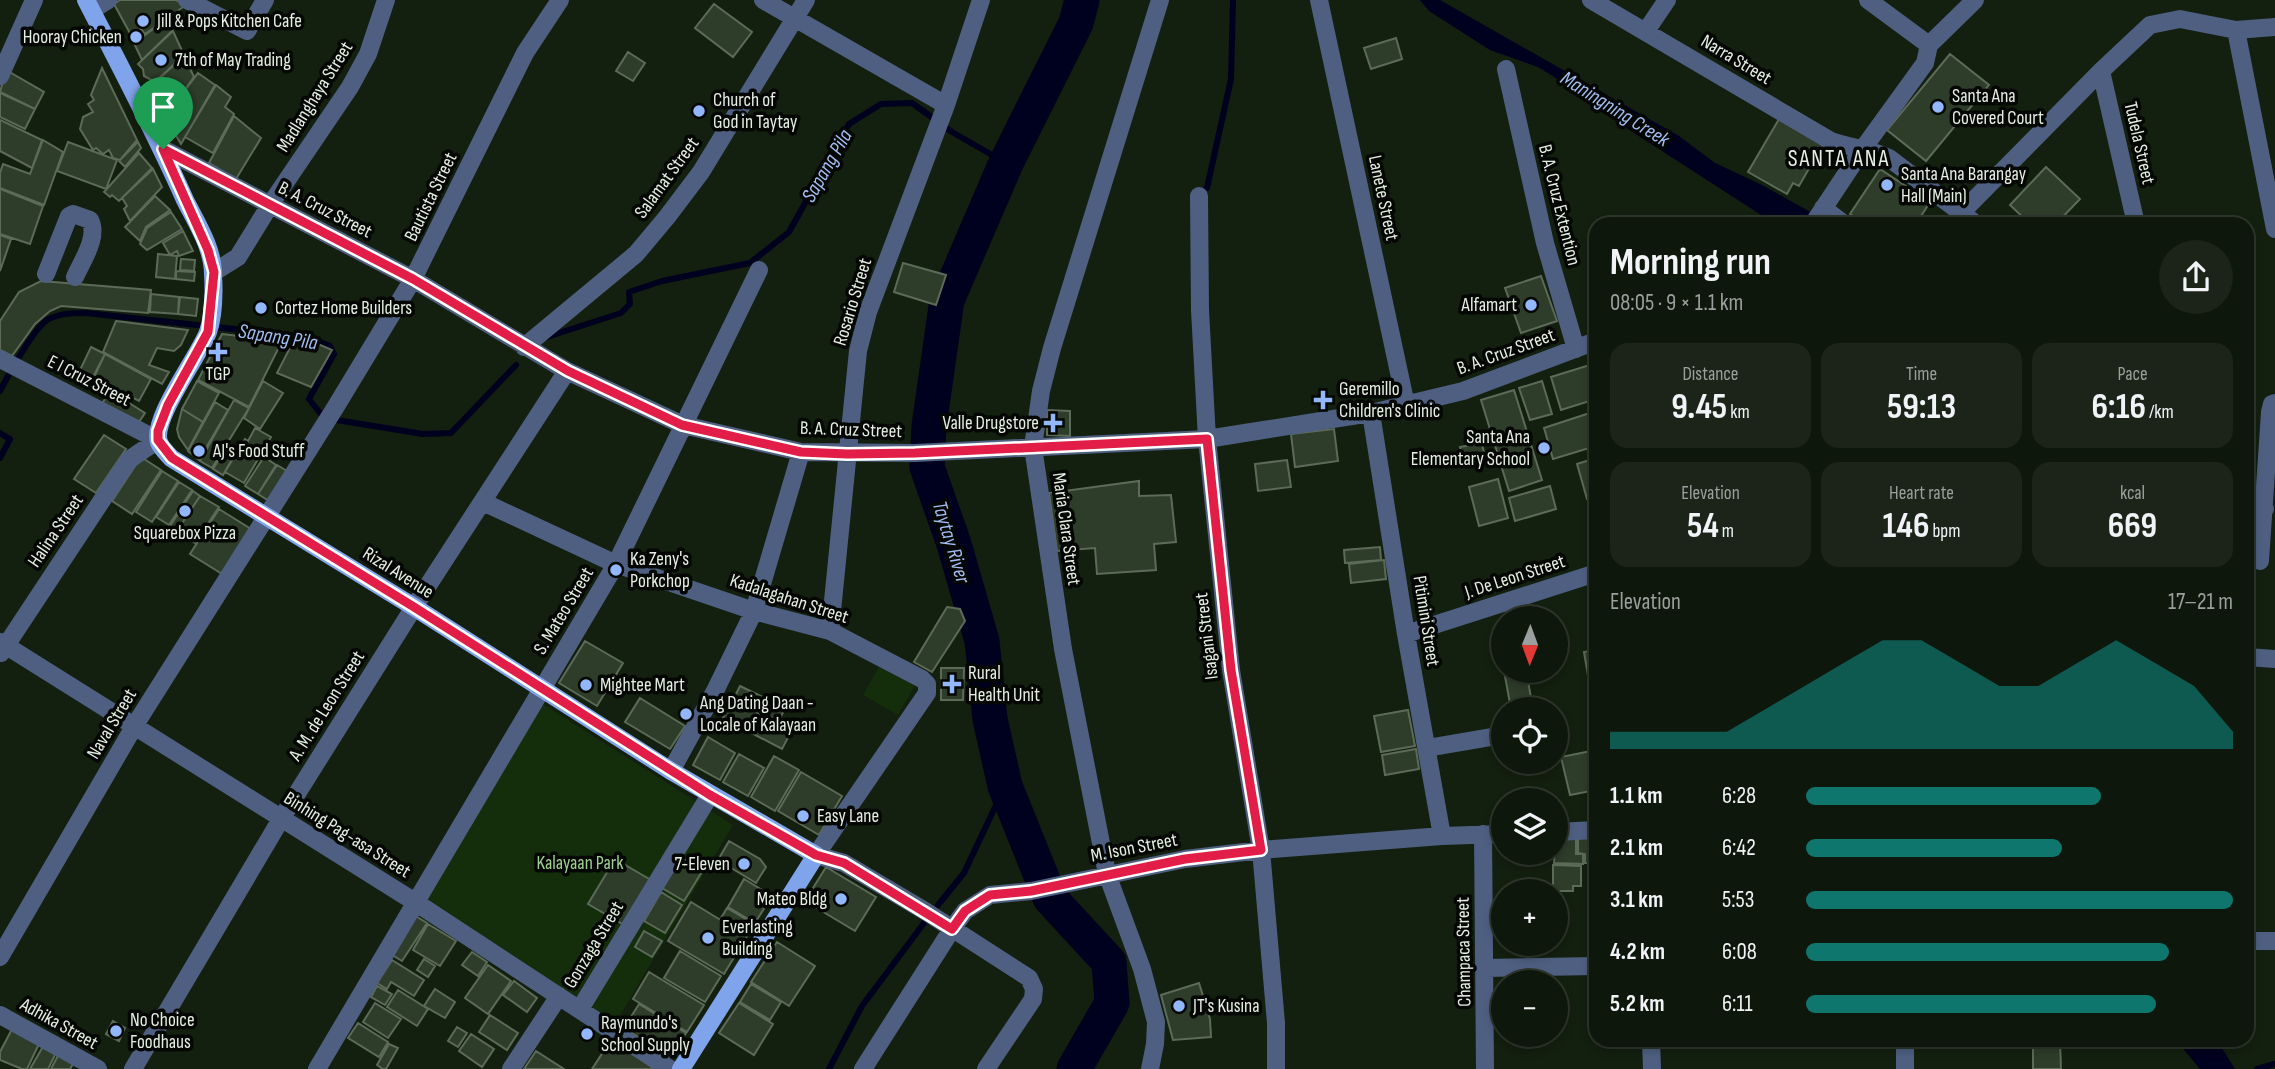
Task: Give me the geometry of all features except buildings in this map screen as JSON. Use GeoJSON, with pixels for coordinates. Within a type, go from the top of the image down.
{"type":"FeatureCollection","features":[{"type":"Feature","properties":{"kind":"main road"},"geometry":{"type":"LineString","coordinates":[[89,5],[163,149],[208,250],[214,272],[209,323],[165,412],[158,431],[158,440]]}},
{"type":"Feature","properties":{"kind":"main road","name":"Rizal Avenue"},"geometry":{"type":"LineString","coordinates":[[158,440],[172,458],[414,607],[671,771],[816,855]]}},
{"type":"Feature","properties":{"kind":"main road"},"geometry":{"type":"LineString","coordinates":[[681,1069],[816,855]]}},
{"type":"Feature","properties":{"kind":"street"},"geometry":{"type":"LineString","coordinates":[[0,76],[34,0]]}},
{"type":"Feature","properties":{"kind":"street"},"geometry":{"type":"LineString","coordinates":[[89,5],[108,0]]}},
{"type":"Feature","properties":{"kind":"street"},"geometry":{"type":"LineString","coordinates":[[187,0],[247,31],[265,0]]}},
{"type":"Feature","properties":{"kind":"street","name":"Madlanghaya Street"},"geometry":{"type":"LineString","coordinates":[[214,272],[238,257],[350,87],[368,54],[386,0]]}},
{"type":"Feature","properties":{"kind":"street","name":"Bautista Street"},"geometry":{"type":"LineString","coordinates":[[266,517],[413,279],[525,53],[560,0]]}},
{"type":"Feature","properties":{"kind":"street"},"geometry":{"type":"LineString","coordinates":[[762,0],[943,113]]}},
{"type":"Feature","properties":{"kind":"street","name":"Salamat Street"},"geometry":{"type":"LineString","coordinates":[[524,347],[635,254],[667,218],[701,172],[806,0]]}},
{"type":"Feature","properties":{"kind":"street","name":"Rosario Street"},"geometry":{"type":"LineString","coordinates":[[830,631],[858,351],[868,312],[943,113],[981,0]]}},
{"type":"Feature","properties":{"kind":"street","name":"Maria Clara Street"},"geometry":{"type":"LineString","coordinates":[[1150,1069],[1156,1044],[1156,1022],[1142,970],[1107,874],[1063,649],[1033,447],[1041,391],[1052,348],[1160,0]]}},
{"type":"Feature","properties":{"kind":"street","name":"Lanete Street"},"geometry":{"type":"LineString","coordinates":[[1319,0],[1406,405]]}},
{"type":"Feature","properties":{"kind":"street","name":"Narra Street"},"geometry":{"type":"LineString","coordinates":[[1591,0],[1831,141],[1862,150]]}},
{"type":"Feature","properties":{"kind":"street"},"geometry":{"type":"LineString","coordinates":[[1646,31],[1667,0]]}},
{"type":"Feature","properties":{"kind":"street"},"geometry":{"type":"LineString","coordinates":[[1868,0],[1929,45]]}},
{"type":"Feature","properties":{"kind":"street"},"geometry":{"type":"LineString","coordinates":[[1819,215],[1925,63],[1929,45],[1975,0]]}},
{"type":"Feature","properties":{"kind":"street"},"geometry":{"type":"LineString","coordinates":[[1961,213],[2101,71],[2150,26],[2180,19],[2236,30],[2275,27]]}},
{"type":"Feature","properties":{"kind":"street"},"geometry":{"type":"LineString","coordinates":[[2236,30],[2275,229]]}},
{"type":"Feature","properties":{"kind":"street","name":"B. A. Cruz Extention"},"geometry":{"type":"LineString","coordinates":[[1506,69],[1545,243],[1576,348]]}},
{"type":"Feature","properties":{"kind":"street","name":"Tudela Street"},"geometry":{"type":"LineString","coordinates":[[2101,71],[2134,217]]}},
{"type":"Feature","properties":{"kind":"street","name":"B. A. Cruz Street"},"geometry":{"type":"LineString","coordinates":[[163,149],[413,279],[568,371],[682,425],[801,452],[915,453],[1207,439],[1371,413],[1463,391],[1589,343]]}},
{"type":"Feature","properties":{"kind":"street"},"geometry":{"type":"LineString","coordinates":[[1862,150],[1877,152],[1889,158],[1966,217]]}},
{"type":"Feature","properties":{"kind":"street","name":"Isagani Street"},"geometry":{"type":"LineString","coordinates":[[1199,196],[1199,310],[1207,439],[1231,670],[1261,850],[1276,1023],[1276,1069]]}},
{"type":"Feature","properties":{"kind":"street"},"geometry":{"type":"LineString","coordinates":[[46,274],[69,216],[74,214],[90,220],[94,228],[75,276]]}},
{"type":"Feature","properties":{"kind":"street","name":"S. Mateo Street"},"geometry":{"type":"LineString","coordinates":[[317,1069],[616,564],[760,270]]}},
{"type":"Feature","properties":{"kind":"street","name":"E I Cruz Street"},"geometry":{"type":"LineString","coordinates":[[4,361],[158,440]]}},
{"type":"Feature","properties":{"kind":"street","name":"A. M. de Leon Street"},"geometry":{"type":"LineString","coordinates":[[132,1069],[281,819],[414,607],[568,371]]}},
{"type":"Feature","properties":{"kind":"street"},"geometry":{"type":"LineString","coordinates":[[2260,561],[2256,509],[2274,403]]}},
{"type":"Feature","properties":{"kind":"street","name":"Pitimini Street"},"geometry":{"type":"LineString","coordinates":[[1371,413],[1442,836]]}},
{"type":"Feature","properties":{"kind":"street","name":"Halina Street"},"geometry":{"type":"LineString","coordinates":[[2,647],[130,459],[158,440]]}},
{"type":"Feature","properties":{"kind":"street"},"geometry":{"type":"LineString","coordinates":[[671,771],[716,689],[754,611],[801,452]]}},
{"type":"Feature","properties":{"kind":"street","name":"Kadalagahan Street"},"geometry":{"type":"LineString","coordinates":[[483,502],[616,564],[754,611],[830,631],[927,684],[927,692],[816,855]]}},
{"type":"Feature","properties":{"kind":"street","name":"Naval Street"},"geometry":{"type":"LineString","coordinates":[[0,957],[135,726],[266,517]]}},
{"type":"Feature","properties":{"kind":"street","name":"J. De Leon Street"},"geometry":{"type":"LineString","coordinates":[[1406,634],[1589,575]]}},
{"type":"Feature","properties":{"kind":"street","name":"Binhing Pag-asa Street"},"geometry":{"type":"LineString","coordinates":[[2,647],[135,726],[415,902],[670,1069]]}},
{"type":"Feature","properties":{"kind":"street"},"geometry":{"type":"LineString","coordinates":[[2254,658],[2275,659]]}},
{"type":"Feature","properties":{"kind":"street"},"geometry":{"type":"LineString","coordinates":[[1427,748],[1491,737]]}},
{"type":"Feature","properties":{"kind":"street","name":"Gonzaga Street"},"geometry":{"type":"LineString","coordinates":[[580,1009],[710,795]]}},
{"type":"Feature","properties":{"kind":"street"},"geometry":{"type":"LineString","coordinates":[[1568,831],[1589,830]]}},
{"type":"Feature","properties":{"kind":"street","name":"Champaca Street"},"geometry":{"type":"LineString","coordinates":[[1483,834],[1485,1069]]}},
{"type":"Feature","properties":{"kind":"street","name":"M. Ison Street"},"geometry":{"type":"LineString","coordinates":[[863,1069],[965,911],[990,895],[1031,891],[1185,859],[1261,850],[1491,834]]}},
{"type":"Feature","properties":{"kind":"street"},"geometry":{"type":"LineString","coordinates":[[816,855],[844,863],[1029,978],[1034,989],[1033,999],[986,1069]]}},
{"type":"Feature","properties":{"kind":"street"},"geometry":{"type":"LineString","coordinates":[[2254,941],[2275,941]]}},
{"type":"Feature","properties":{"kind":"street"},"geometry":{"type":"LineString","coordinates":[[1485,968],[1589,966]]}},
{"type":"Feature","properties":{"kind":"street","name":"Gonzaga Street"},"geometry":{"type":"LineString","coordinates":[[511,1069],[559,996]]}},
{"type":"Feature","properties":{"kind":"street","name":"Adhika Street"},"geometry":{"type":"LineString","coordinates":[[0,1015],[98,1069]]}},
{"type":"Feature","properties":{"kind":"street"},"geometry":{"type":"LineString","coordinates":[[1651,1047],[1652,1069]]}},
{"type":"Feature","properties":{"kind":"street"},"geometry":{"type":"LineString","coordinates":[[1905,1047],[1905,1069]]}},
{"type":"Feature","properties":{"kind":"green space"},"geometry":{"type":"Polygon","coordinates":[[[880,665],[915,685],[898,715],[863,695],[880,665]]]}},
{"type":"Feature","properties":{"kind":"green space","name":"Kalayaan Park"},"geometry":{"type":"Polygon","coordinates":[[[543,704],[733,825],[615,1024],[427,901],[543,704]]]}},
{"type":"Feature","properties":{"kind":"water","name":"Maningning Creek"},"geometry":{"type":"Polygon","coordinates":[[[1420,0],[1440,0],[1679,136],[1715,163],[1819,217],[1764,217],[1538,67],[1490,50],[1429,11],[1420,0]]]}},
{"type":"Feature","properties":{"kind":"water"},"geometry":{"type":"Polygon","coordinates":[[[2182,1047],[2221,1047],[2235,1069],[2200,1069],[2182,1047]]]}},
{"type":"Feature","properties":{"kind":"waterway","name":"Taytay River"},"geometry":{"type":"LineString","coordinates":[[1074,1069],[1112,1003],[1109,962],[1050,898],[1005,786],[990,719],[982,641],[954,544],[927,467],[929,426],[947,300],[1006,163],[1076,23],[1082,0]]}},
{"type":"Feature","properties":{"kind":"waterway"},"geometry":{"type":"LineString","coordinates":[[1207,188],[1231,79],[1233,0]]}},
{"type":"Feature","properties":{"kind":"waterway","name":"Sapang Pila"},"geometry":{"type":"LineString","coordinates":[[547,337],[621,313],[630,304],[629,292],[662,281],[750,263],[789,232],[849,124],[881,104],[912,103],[952,132],[1006,163]]}},
{"type":"Feature","properties":{"kind":"waterway","name":"Sapang Pila"},"geometry":{"type":"LineString","coordinates":[[0,391],[41,325],[56,316],[76,313],[308,337],[330,346],[334,354],[309,399],[324,418],[423,434],[451,433],[516,365]]}},
{"type":"Feature","properties":{"kind":"waterway"},"geometry":{"type":"LineString","coordinates":[[0,433],[10,439],[0,458]]}},
{"type":"Feature","properties":{"kind":"waterway"},"geometry":{"type":"LineString","coordinates":[[938,905],[964,873],[1005,786]]}},
{"type":"Feature","properties":{"kind":"waterway"},"geometry":{"type":"LineString","coordinates":[[829,1069],[862,1006],[924,923]]}},
{"type":"Feature","properties":{"kind":"waterway"},"geometry":{"type":"LineString","coordinates":[[2257,1069],[2275,1064]]}},
{"type":"Feature","properties":{"kind":"place","name":"Jill & Pops Kitchen Cafe"},"geometry":{"type":"Point","coordinates":[143,21]}},
{"type":"Feature","properties":{"kind":"place","name":"Hooray Chicken"},"geometry":{"type":"Point","coordinates":[136,37]}},
{"type":"Feature","properties":{"kind":"place","name":"7th of May Trading"},"geometry":{"type":"Point","coordinates":[161,60]}},
{"type":"Feature","properties":{"kind":"place","name":"Santa Ana Covered Court"},"geometry":{"type":"Point","coordinates":[1938,107]}},
{"type":"Feature","properties":{"kind":"place","name":"Church of God in Taytay"},"geometry":{"type":"Point","coordinates":[699,111]}},
{"type":"Feature","properties":{"kind":"place","name":"Santa Ana Barangay Hall (Main)"},"geometry":{"type":"Point","coordinates":[1887,185]}},
{"type":"Feature","properties":{"kind":"place","name":"Alfamart"},"geometry":{"type":"Point","coordinates":[1531,305]}},
{"type":"Feature","properties":{"kind":"place","name":"Cortez Home Builders"},"geometry":{"type":"Point","coordinates":[261,308]}},
{"type":"Feature","properties":{"kind":"place","name":"TGP"},"geometry":{"type":"Point","coordinates":[218,352]}},
{"type":"Feature","properties":{"kind":"place","name":"Geremillo Children's Clinic"},"geometry":{"type":"Point","coordinates":[1323,400]}},
{"type":"Feature","properties":{"kind":"place","name":"Valle Drugstore"},"geometry":{"type":"Point","coordinates":[1053,423]}},
{"type":"Feature","properties":{"kind":"place","name":"Santa Ana Elementary School"},"geometry":{"type":"Point","coordinates":[1544,448]}},
{"type":"Feature","properties":{"kind":"place","name":"AJ's Food Stuff"},"geometry":{"type":"Point","coordinates":[199,451]}},
{"type":"Feature","properties":{"kind":"place","name":"Squarebox Pizza"},"geometry":{"type":"Point","coordinates":[185,511]}},
{"type":"Feature","properties":{"kind":"place","name":"Ka Zeny's Porkchop"},"geometry":{"type":"Point","coordinates":[616,570]}},
{"type":"Feature","properties":{"kind":"place","name":"Rural Health Unit"},"geometry":{"type":"Point","coordinates":[952,684]}},
{"type":"Feature","properties":{"kind":"place","name":"Mightee Mart"},"geometry":{"type":"Point","coordinates":[586,685]}},
{"type":"Feature","properties":{"kind":"place","name":"Ang Dating Daan - Locale of Kalayaan"},"geometry":{"type":"Point","coordinates":[686,714]}},
{"type":"Feature","properties":{"kind":"place","name":"Easy Lane"},"geometry":{"type":"Point","coordinates":[803,816]}},
{"type":"Feature","properties":{"kind":"place","name":"7-Eleven"},"geometry":{"type":"Point","coordinates":[744,864]}},
{"type":"Feature","properties":{"kind":"place","name":"Mateo Bldg"},"geometry":{"type":"Point","coordinates":[841,899]}},
{"type":"Feature","properties":{"kind":"place","name":"Everlasting Building"},"geometry":{"type":"Point","coordinates":[708,938]}},
{"type":"Feature","properties":{"kind":"place","name":"JT's Kusina"},"geometry":{"type":"Point","coordinates":[1179,1006]}},
{"type":"Feature","properties":{"kind":"place","name":"No Choice Foodhaus"},"geometry":{"type":"Point","coordinates":[116,1031]}},
{"type":"Feature","properties":{"kind":"place","name":"Raymundo's School Supply"},"geometry":{"type":"Point","coordinates":[587,1034]}},
{"type":"Feature","properties":{"kind":"district","name":"SANTA ANA"},"geometry":{"type":"Point","coordinates":[1839,159]}},
{"type":"Feature","properties":{"kind":"route"},"geometry":{"type":"LineString","coordinates":[[163,149],[413,279],[568,371],[682,425],[801,452],[847,454],[1207,439],[1231,670],[1261,850],[1185,859],[1031,891],[990,895],[965,911],[952,929],[844,863],[816,855],[710,795],[414,607],[172,458],[158,440],[158,431],[168,405],[208,332],[214,272],[208,250],[163,149]]}}]}
